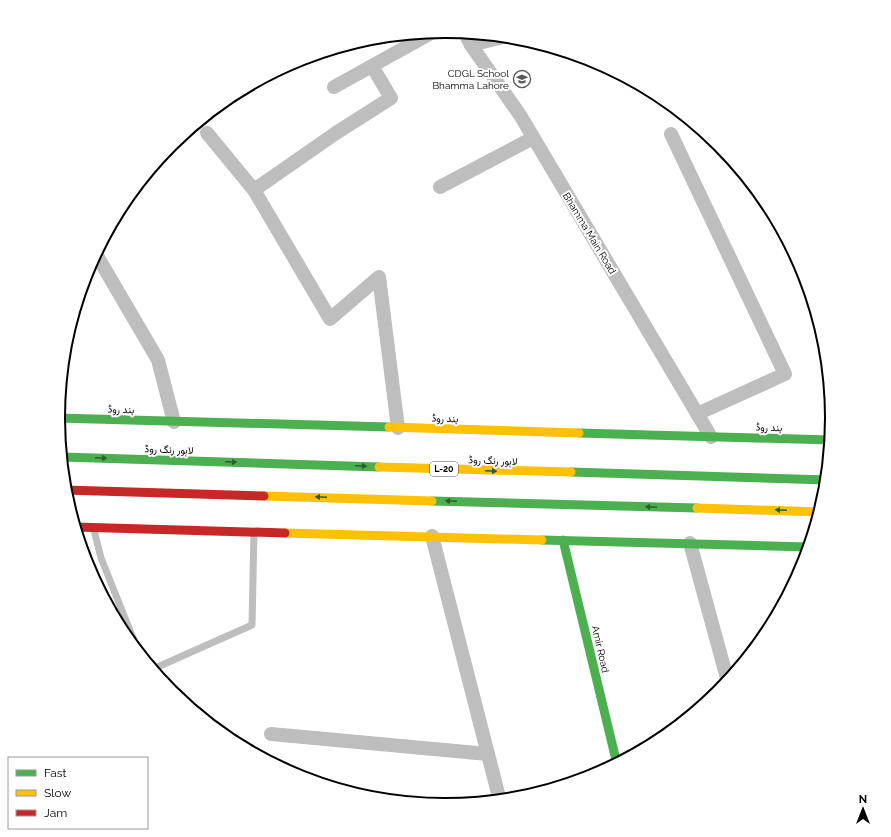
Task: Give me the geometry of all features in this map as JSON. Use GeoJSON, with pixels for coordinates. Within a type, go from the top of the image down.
{"type":"FeatureCollection","features":[{"type":"Feature","properties":{"kind":"main road","name":"بند روڈ"},"geometry":{"type":"LineString","coordinates":[[65,418],[825,440]]}},
{"type":"Feature","properties":{"kind":"main road","name":"لاہور رنگ روڈ"},"geometry":{"type":"LineString","coordinates":[[67,456],[821,480]]}},
{"type":"Feature","properties":{"kind":"main road"},"geometry":{"type":"LineString","coordinates":[[72,490],[814,512]]}},
{"type":"Feature","properties":{"kind":"main road"},"geometry":{"type":"LineString","coordinates":[[81,527],[804,547]]}},
{"type":"Feature","properties":{"kind":"main road","name":"Amir Road"},"geometry":{"type":"LineString","coordinates":[[563,540],[616,759]]}},
{"type":"Feature","properties":{"kind":"street"},"geometry":{"type":"LineString","coordinates":[[334,87],[420,39]]}},
{"type":"Feature","properties":{"kind":"street","name":"Bhamma Main Road"},"geometry":{"type":"LineString","coordinates":[[468,39],[520,115],[711,437]]}},
{"type":"Feature","properties":{"kind":"street"},"geometry":{"type":"LineString","coordinates":[[254,190],[336,133],[391,98],[372,66]]}},
{"type":"Feature","properties":{"kind":"street"},"geometry":{"type":"LineString","coordinates":[[207,133],[254,190],[330,318],[379,277],[398,428]]}},
{"type":"Feature","properties":{"kind":"street"},"geometry":{"type":"LineString","coordinates":[[671,134],[785,374],[697,414]]}},
{"type":"Feature","properties":{"kind":"street"},"geometry":{"type":"LineString","coordinates":[[440,187],[533,138]]}},
{"type":"Feature","properties":{"kind":"street"},"geometry":{"type":"LineString","coordinates":[[100,260],[158,360],[174,422]]}},
{"type":"Feature","properties":{"kind":"street"},"geometry":{"type":"LineString","coordinates":[[432,536],[499,795]]}},
{"type":"Feature","properties":{"kind":"street"},"geometry":{"type":"LineString","coordinates":[[690,543],[726,675]]}},
{"type":"Feature","properties":{"kind":"street"},"geometry":{"type":"LineString","coordinates":[[271,734],[488,754]]}},
{"type":"Feature","properties":{"kind":"lane"},"geometry":{"type":"LineString","coordinates":[[94,527],[101,558],[131,632]]}},
{"type":"Feature","properties":{"kind":"lane"},"geometry":{"type":"LineString","coordinates":[[158,668],[252,625],[254,531]]}},
{"type":"Feature","properties":{"kind":"traffic: fast"},"geometry":{"type":"LineString","coordinates":[[65,418],[389,427]]}},
{"type":"Feature","properties":{"kind":"traffic: fast"},"geometry":{"type":"LineString","coordinates":[[579,433],[825,440]]}},
{"type":"Feature","properties":{"kind":"traffic: fast"},"geometry":{"type":"LineString","coordinates":[[67,457],[379,467]]}},
{"type":"Feature","properties":{"kind":"traffic: fast"},"geometry":{"type":"LineString","coordinates":[[571,472],[821,480]]}},
{"type":"Feature","properties":{"kind":"traffic: fast"},"geometry":{"type":"LineString","coordinates":[[432,501],[697,508]]}},
{"type":"Feature","properties":{"kind":"traffic: fast"},"geometry":{"type":"LineString","coordinates":[[542,540],[804,547]]}},
{"type":"Feature","properties":{"kind":"traffic: fast"},"geometry":{"type":"LineString","coordinates":[[563,540],[616,759]]}},
{"type":"Feature","properties":{"kind":"traffic: slow"},"geometry":{"type":"LineString","coordinates":[[389,427],[579,433]]}},
{"type":"Feature","properties":{"kind":"traffic: slow"},"geometry":{"type":"LineString","coordinates":[[379,467],[571,472]]}},
{"type":"Feature","properties":{"kind":"traffic: slow"},"geometry":{"type":"LineString","coordinates":[[264,496],[432,501]]}},
{"type":"Feature","properties":{"kind":"traffic: slow"},"geometry":{"type":"LineString","coordinates":[[697,508],[814,512]]}},
{"type":"Feature","properties":{"kind":"traffic: slow"},"geometry":{"type":"LineString","coordinates":[[285,533],[542,540]]}},
{"type":"Feature","properties":{"kind":"traffic: jam"},"geometry":{"type":"LineString","coordinates":[[72,490],[264,496]]}},
{"type":"Feature","properties":{"kind":"traffic: jam"},"geometry":{"type":"LineString","coordinates":[[81,527],[285,533]]}},
{"type":"Feature","properties":{"kind":"place","name":"CDGL School Bhamma Lahore"},"geometry":{"type":"Point","coordinates":[522,79]}}]}
